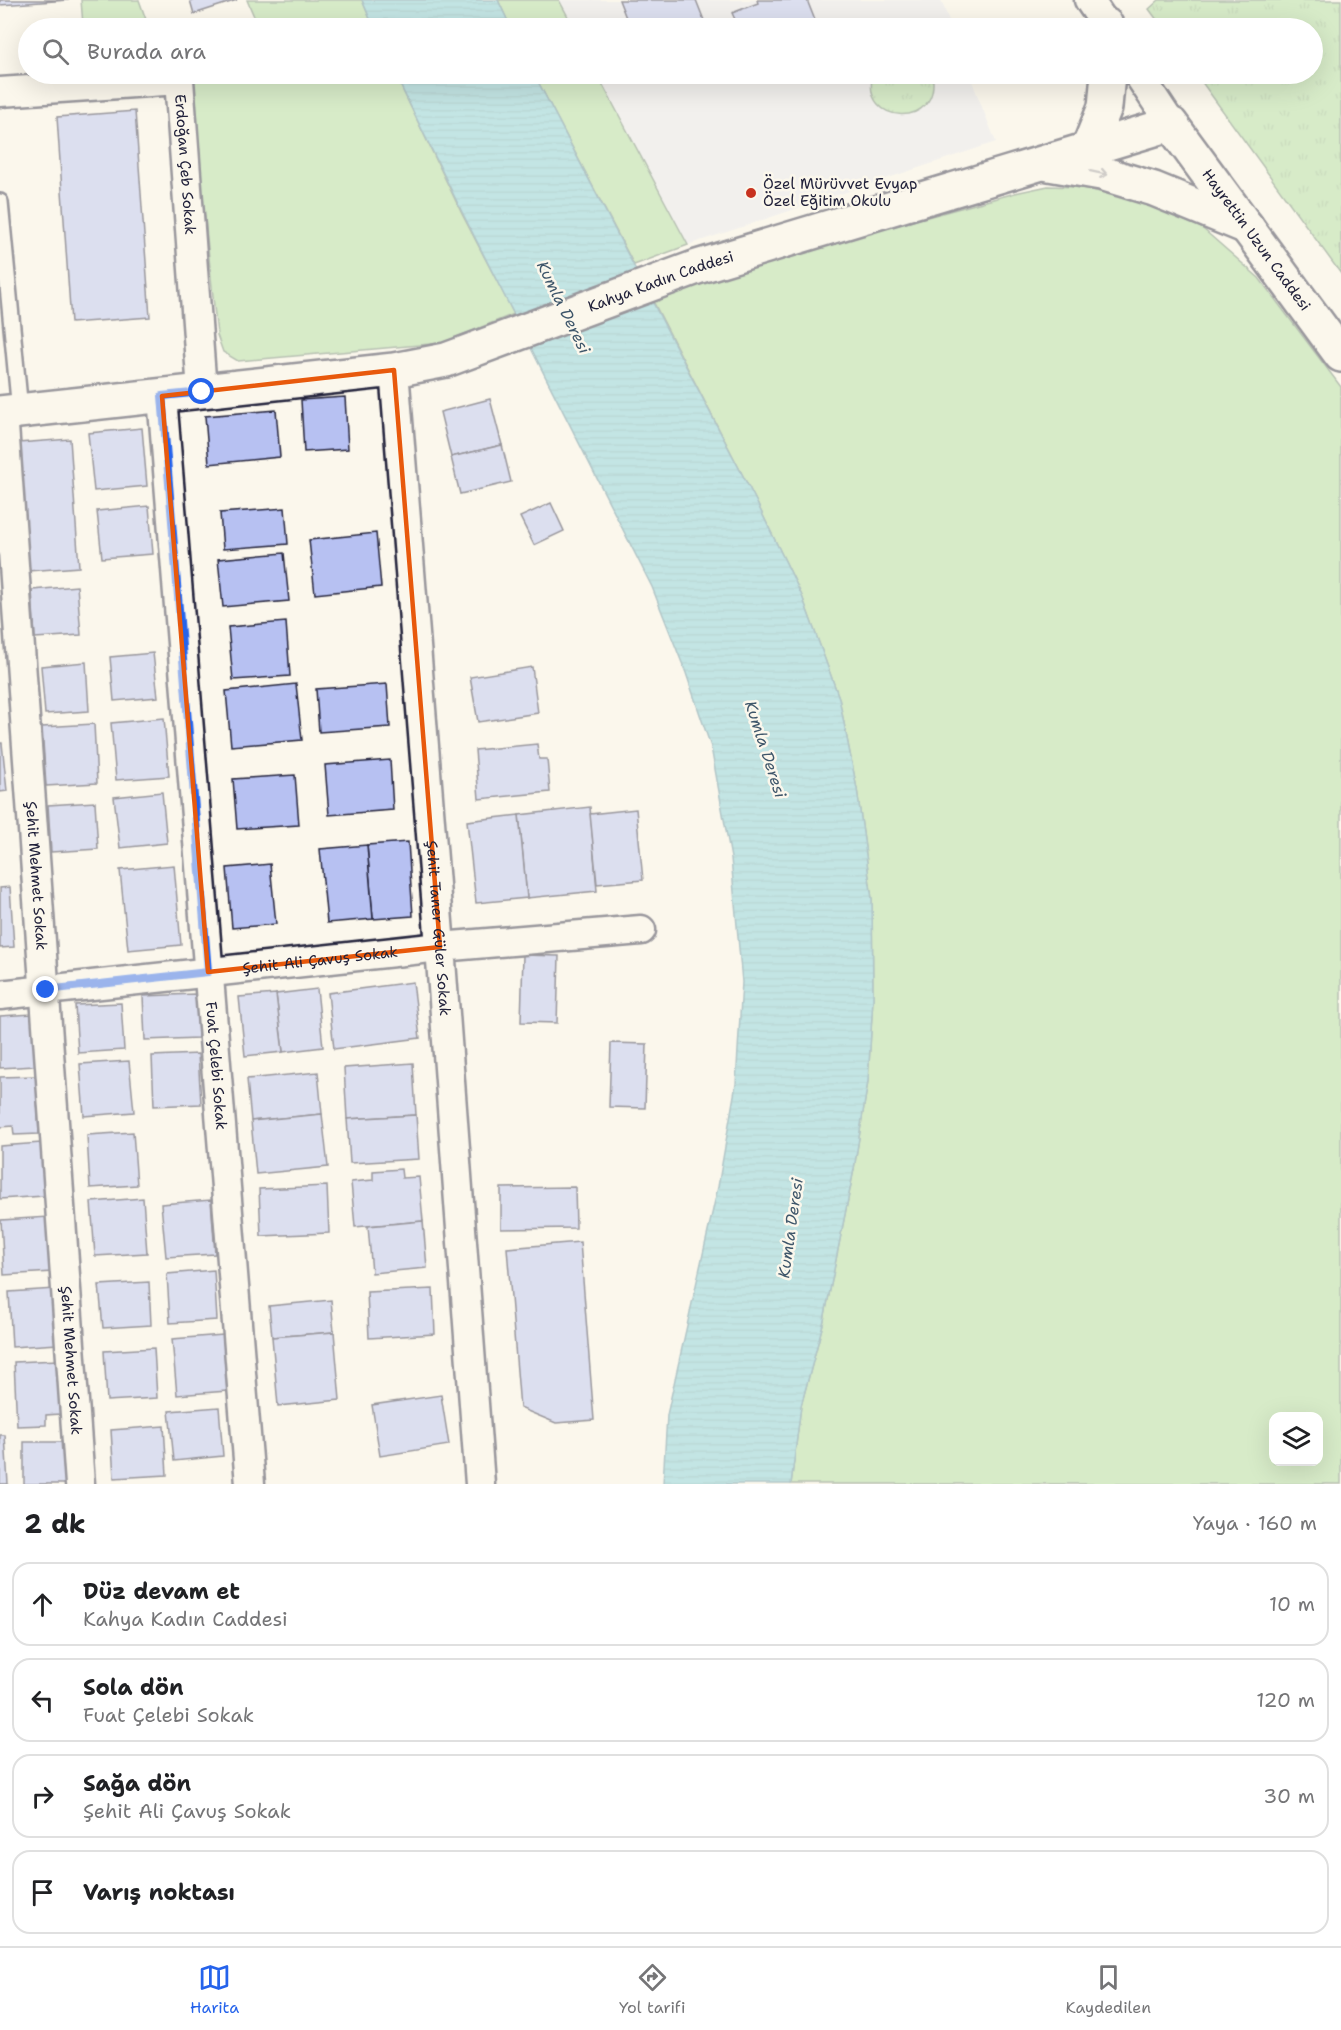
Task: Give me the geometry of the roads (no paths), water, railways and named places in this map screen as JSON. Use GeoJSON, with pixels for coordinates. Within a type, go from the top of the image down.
{"type":"FeatureCollection","features":[{"type":"Feature","properties":{"kind":"street","name":"Erdoğan Çeb Sokak"},"geometry":{"type":"LineString","coordinates":[[0,92],[119,84]]}},
{"type":"Feature","properties":{"kind":"street","name":"Erdoğan Çeb Sokak"},"geometry":{"type":"LineString","coordinates":[[179,84],[202,392]]}},
{"type":"Feature","properties":{"kind":"street"},"geometry":{"type":"LineString","coordinates":[[1088,148],[1105,107],[1107,84]]}},
{"type":"Feature","properties":{"kind":"street"},"geometry":{"type":"LineString","coordinates":[[1145,84],[1171,124]]}},
{"type":"Feature","properties":{"kind":"street","name":"Kahya Kadın Caddesi"},"geometry":{"type":"LineString","coordinates":[[8,412],[394,370],[446,360],[697,267],[1171,124]]}},
{"type":"Feature","properties":{"kind":"street","name":"Hayrettin Uzun Caddesi"},"geometry":{"type":"LineString","coordinates":[[1171,124],[1341,355]]}},
{"type":"Feature","properties":{"kind":"street"},"geometry":{"type":"LineString","coordinates":[[1041,163],[1101,173],[1155,189],[1247,227]]}},
{"type":"Feature","properties":{"kind":"street","name":"Şehit Taner Güler Sokak"},"geometry":{"type":"LineString","coordinates":[[394,370],[480,1484]]}},
{"type":"Feature","properties":{"kind":"street","name":"Fuat Çelebi Sokak"},"geometry":{"type":"LineString","coordinates":[[162,396],[250,1484]]}},
{"type":"Feature","properties":{"kind":"street","name":"Şehit Mehmet Sokak"},"geometry":{"type":"LineString","coordinates":[[8,412],[80,1484]]}},
{"type":"Feature","properties":{"kind":"street","name":"Şehit Ali Çavuş Sokak"},"geometry":{"type":"LineString","coordinates":[[0,994],[440,946],[641,930]]}},
{"type":"Feature","properties":{"kind":"lane"},"geometry":{"type":"LineString","coordinates":[[0,202],[8,412]]}},
{"type":"Feature","properties":{"kind":"water"},"geometry":{"type":"Polygon","coordinates":[[[362,0],[498,0],[506,18],[370,18],[362,0]]]}},
{"type":"Feature","properties":{"kind":"water","name":"Kumla Deresi"},"geometry":{"type":"Polygon","coordinates":[[[400,84],[539,84],[755,499],[802,596],[839,698],[857,789],[872,899],[873,998],[868,1081],[854,1169],[824,1320],[801,1406],[791,1484],[663,1484],[667,1415],[718,1187],[736,1084],[742,982],[731,858],[711,747],[686,673],[652,587],[463,214],[400,84]]]}},
{"type":"Feature","properties":{"kind":"place","name":"Özel Mürüvvet Evyap Özel Eğitim Okulu"},"geometry":{"type":"Point","coordinates":[751,193]}}]}
